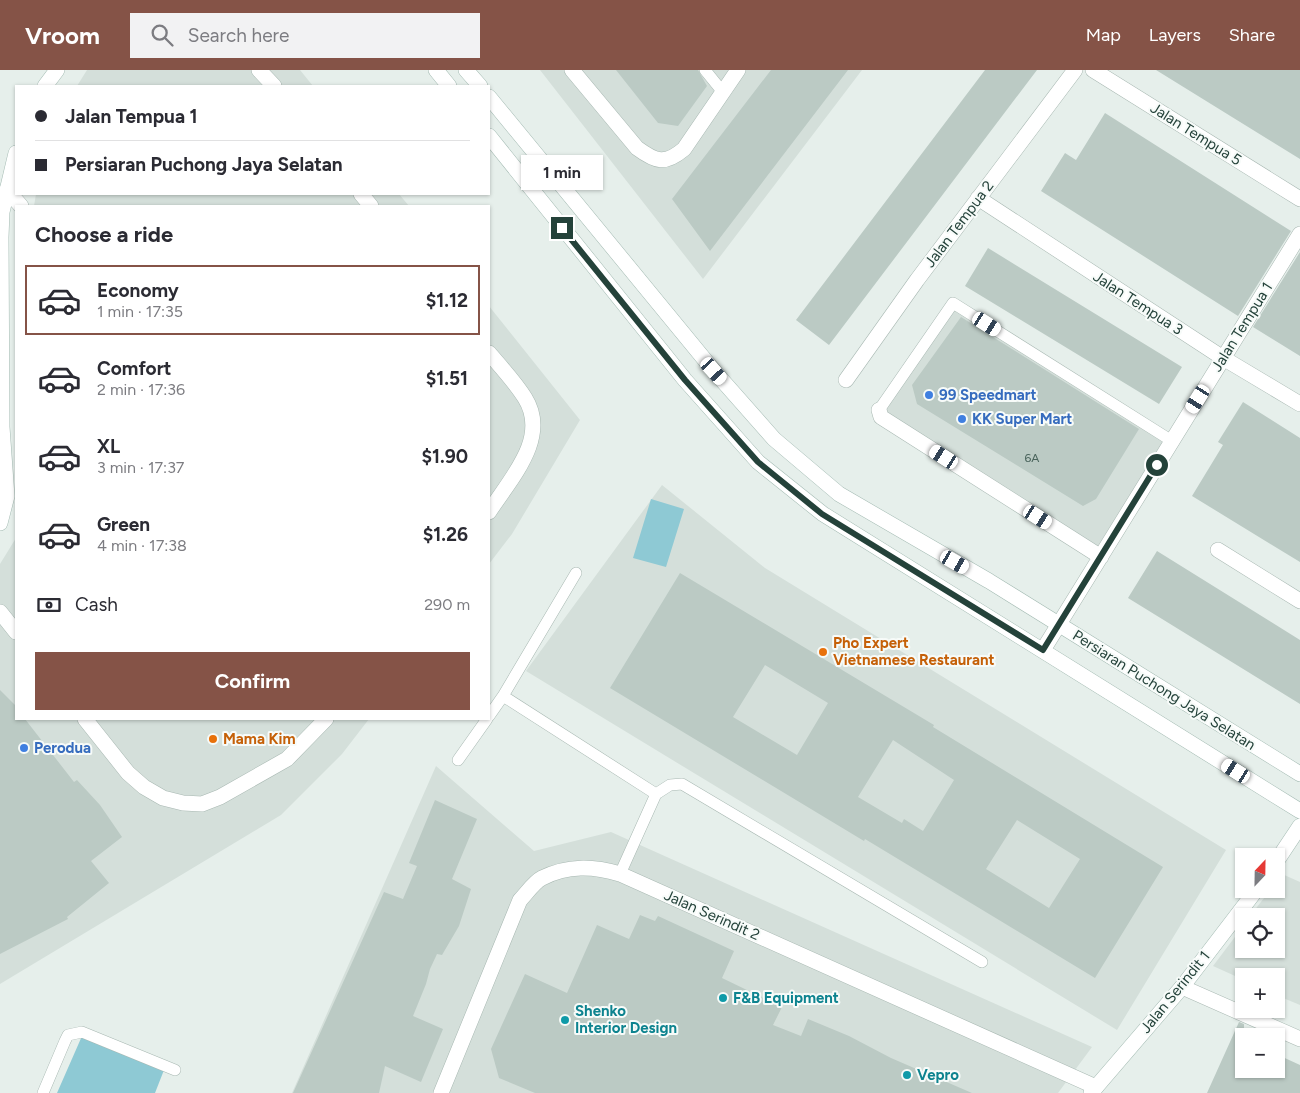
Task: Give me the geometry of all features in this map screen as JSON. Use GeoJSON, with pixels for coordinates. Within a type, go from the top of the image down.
{"type":"FeatureCollection","features":[{"type":"Feature","properties":{"kind":"street"},"geometry":{"type":"LineString","coordinates":[[46,85],[57,70]]}},
{"type":"Feature","properties":{"kind":"street"},"geometry":{"type":"LineString","coordinates":[[259,70],[273,85]]}},
{"type":"Feature","properties":{"kind":"street"},"geometry":{"type":"LineString","coordinates":[[436,70],[448,85]]}},
{"type":"Feature","properties":{"kind":"street"},"geometry":{"type":"LineString","coordinates":[[466,70],[479,85]]}},
{"type":"Feature","properties":{"kind":"street"},"geometry":{"type":"LineString","coordinates":[[572,70],[637,148],[649,156],[663,161],[674,157],[684,149],[738,70]]}},
{"type":"Feature","properties":{"kind":"street","name":"Jalan Tempua 2"},"geometry":{"type":"LineString","coordinates":[[846,380],[978,198],[1075,70]]}},
{"type":"Feature","properties":{"kind":"street","name":"Jalan Tempua 5"},"geometry":{"type":"LineString","coordinates":[[1093,70],[1300,199]]}},
{"type":"Feature","properties":{"kind":"street","name":"Persiaran Puchong Jaya Selatan"},"geometry":{"type":"LineString","coordinates":[[490,98],[714,371],[774,439],[839,494],[1059,624],[1300,774]]}},
{"type":"Feature","properties":{"kind":"street","name":"Persiaran Puchong Jaya Selatan"},"geometry":{"type":"LineString","coordinates":[[490,137],[685,380],[758,462],[822,514],[1300,811]]}},
{"type":"Feature","properties":{"kind":"street"},"geometry":{"type":"LineString","coordinates":[[0,523],[7,496],[1,427],[0,314],[2,220],[15,157]]}},
{"type":"Feature","properties":{"kind":"street"},"geometry":{"type":"LineString","coordinates":[[8,190],[20,205]]}},
{"type":"Feature","properties":{"kind":"street"},"geometry":{"type":"LineString","coordinates":[[362,195],[370,205]]}},
{"type":"Feature","properties":{"kind":"street","name":"Jalan Tempua 3"},"geometry":{"type":"LineString","coordinates":[[978,198],[1223,358],[1300,404]]}},
{"type":"Feature","properties":{"kind":"street","name":"Jalan Tempua 1"},"geometry":{"type":"LineString","coordinates":[[1043,650],[1300,234]]}},
{"type":"Feature","properties":{"kind":"street"},"geometry":{"type":"LineString","coordinates":[[490,354],[526,398],[533,416],[535,431],[529,450],[490,510]]}},
{"type":"Feature","properties":{"kind":"street"},"geometry":{"type":"LineString","coordinates":[[879,410],[881,417],[1101,556]]}},
{"type":"Feature","properties":{"kind":"street"},"geometry":{"type":"LineString","coordinates":[[1218,550],[1300,601]]}},
{"type":"Feature","properties":{"kind":"street"},"geometry":{"type":"LineString","coordinates":[[0,612],[15,631]]}},
{"type":"Feature","properties":{"kind":"street"},"geometry":{"type":"LineString","coordinates":[[85,720],[128,773],[144,787],[163,798],[183,804],[202,804],[220,797],[287,759],[325,720]]}},
{"type":"Feature","properties":{"kind":"street"},"geometry":{"type":"LineString","coordinates":[[1285,848],[1300,826]]}},
{"type":"Feature","properties":{"kind":"street","name":"Jalan Serindit 2"},"geometry":{"type":"LineString","coordinates":[[442,1093],[520,900],[540,879],[575,867],[598,868],[620,874],[1093,1090]]}},
{"type":"Feature","properties":{"kind":"street","name":"Jalan Serindit 1"},"geometry":{"type":"LineString","coordinates":[[1093,1090],[1182,987],[1250,898]]}},
{"type":"Feature","properties":{"kind":"street"},"geometry":{"type":"LineString","coordinates":[[1182,987],[1300,1039]]}},
{"type":"Feature","properties":{"kind":"lane"},"geometry":{"type":"LineString","coordinates":[[705,70],[722,91]]}},
{"type":"Feature","properties":{"kind":"lane"},"geometry":{"type":"LineString","coordinates":[[879,410],[953,303],[1172,441]]}},
{"type":"Feature","properties":{"kind":"lane"},"geometry":{"type":"LineString","coordinates":[[490,715],[576,573]]}},
{"type":"Feature","properties":{"kind":"lane"},"geometry":{"type":"LineString","coordinates":[[503,696],[656,794]]}},
{"type":"Feature","properties":{"kind":"lane"},"geometry":{"type":"LineString","coordinates":[[458,760],[487,720]]}},
{"type":"Feature","properties":{"kind":"lane"},"geometry":{"type":"LineString","coordinates":[[620,874],[656,794],[670,785],[682,784],[982,962]]}},
{"type":"Feature","properties":{"kind":"lane"},"geometry":{"type":"LineString","coordinates":[[44,1093],[68,1035],[75,1032],[90,1035],[174,1070]]}},
{"type":"Feature","properties":{"kind":"shaded area"},"geometry":{"type":"Polygon","coordinates":[[[87,70],[300,70],[312,85],[78,85],[87,70]]]}},
{"type":"Feature","properties":{"kind":"shaded area"},"geometry":{"type":"Polygon","coordinates":[[[540,70],[862,70],[703,279],[540,70]]]}},
{"type":"Feature","properties":{"kind":"shaded area"},"geometry":{"type":"Polygon","coordinates":[[[36,195],[400,195],[408,205],[34,205],[36,195]]]}},
{"type":"Feature","properties":{"kind":"shaded area"},"geometry":{"type":"Polygon","coordinates":[[[490,307],[580,420],[512,534],[490,563],[490,307]]]}},
{"type":"Feature","properties":{"kind":"shaded area"},"geometry":{"type":"Polygon","coordinates":[[[955,309],[1164,441],[1098,546],[886,413],[886,408],[955,309]]]}},
{"type":"Feature","properties":{"kind":"shaded area"},"geometry":{"type":"Polygon","coordinates":[[[662,485],[765,568],[1226,850],[1117,1030],[526,671],[662,485]]]}},
{"type":"Feature","properties":{"kind":"shaded area"},"geometry":{"type":"Polygon","coordinates":[[[15,540],[15,720],[368,720],[342,754],[281,815],[0,984],[0,564],[15,540]]]}},
{"type":"Feature","properties":{"kind":"shaded area"},"geometry":{"type":"Polygon","coordinates":[[[436,766],[534,851],[611,832],[1092,1047],[1058,1093],[292,1093],[436,766]]]}},
{"type":"Feature","properties":{"kind":"shaded area"},"geometry":{"type":"Polygon","coordinates":[[[1285,875],[1300,882],[1300,1005],[1285,999],[1285,968],[1235,968],[1235,976],[1213,966],[1235,937],[1235,958],[1285,958],[1285,908],[1256,908],[1264,898],[1285,898],[1285,875]]]}},
{"type":"Feature","properties":{"kind":"water"},"geometry":{"type":"Polygon","coordinates":[[[651,499],[684,509],[666,567],[633,558],[651,499]]]}},
{"type":"Feature","properties":{"kind":"water"},"geometry":{"type":"Polygon","coordinates":[[[82,1036],[164,1070],[155,1093],[57,1093],[82,1036]]]}},
{"type":"Feature","properties":{"kind":"building"},"geometry":{"type":"Polygon","coordinates":[[[616,70],[698,70],[707,86],[678,126],[658,123],[616,70]]]}},
{"type":"Feature","properties":{"kind":"building"},"geometry":{"type":"Polygon","coordinates":[[[771,70],[848,70],[710,251],[672,199],[771,70]]]}},
{"type":"Feature","properties":{"kind":"building"},"geometry":{"type":"Polygon","coordinates":[[[985,70],[1037,70],[829,345],[796,320],[985,70]]]}},
{"type":"Feature","properties":{"kind":"building"},"geometry":{"type":"Polygon","coordinates":[[[1156,70],[1300,70],[1300,159],[1156,70]]]}},
{"type":"Feature","properties":{"kind":"building"},"geometry":{"type":"Polygon","coordinates":[[[1105,113],[1291,231],[1238,316],[1041,191],[1065,153],[1076,160],[1105,113]]]}},
{"type":"Feature","properties":{"kind":"building"},"geometry":{"type":"Polygon","coordinates":[[[988,248],[1182,367],[1159,404],[965,286],[988,248]]]}},
{"type":"Feature","properties":{"kind":"building"},"geometry":{"type":"Polygon","coordinates":[[[1300,252],[1300,356],[1253,327],[1300,252]]]}},
{"type":"Feature","properties":{"kind":"building"},"geometry":{"type":"Polygon","coordinates":[[[961,317],[1139,429],[1096,499],[1083,506],[917,404],[912,385],[961,317]]]}},
{"type":"Feature","properties":{"kind":"building"},"geometry":{"type":"Polygon","coordinates":[[[1243,402],[1300,438],[1300,562],[1192,496],[1223,445],[1218,442],[1243,402]]]}},
{"type":"Feature","properties":{"kind":"building"},"geometry":{"type":"Polygon","coordinates":[[[1157,551],[1300,640],[1300,704],[1128,598],[1157,551]]]}},
{"type":"Feature","properties":{"kind":"building"},"geometry":{"type":"Polygon","coordinates":[[[680,573],[934,725],[933,727],[1163,867],[1095,978],[610,688],[680,573]],[[765,665],[733,717],[797,755],[828,703],[765,665]],[[893,740],[858,797],[902,823],[904,819],[923,831],[954,780],[893,740]],[[1017,820],[986,869],[1049,908],[1080,859],[1017,820]]]}},
{"type":"Feature","properties":{"kind":"building"},"geometry":{"type":"Polygon","coordinates":[[[0,690],[15,705],[15,720],[26,720],[74,782],[77,780],[100,805],[122,837],[91,861],[109,883],[67,917],[68,919],[0,954],[0,690]]]}},
{"type":"Feature","properties":{"kind":"building"},"geometry":{"type":"Polygon","coordinates":[[[435,800],[477,819],[452,879],[471,889],[459,926],[442,955],[437,954],[413,1016],[443,1029],[421,1082],[385,1066],[379,1093],[293,1093],[384,892],[403,899],[417,866],[409,863],[435,800]]]}},
{"type":"Feature","properties":{"kind":"building"},"geometry":{"type":"Polygon","coordinates":[[[640,915],[655,921],[658,916],[734,951],[722,978],[782,1007],[773,1025],[801,1036],[808,1019],[972,1093],[535,1093],[499,1078],[491,1049],[525,974],[567,993],[597,925],[629,939],[640,915]]]}},
{"type":"Feature","properties":{"kind":"building"},"geometry":{"type":"Polygon","coordinates":[[[1239,1022],[1244,1024],[1244,1028],[1236,1028],[1239,1022]]]}},
{"type":"Feature","properties":{"kind":"building"},"geometry":{"type":"Polygon","coordinates":[[[1235,1031],[1235,1078],[1285,1078],[1285,1058],[1300,1065],[1300,1093],[1207,1093],[1235,1031]]]}},
{"type":"Feature","properties":{"kind":"place","name":"99 Speedmart"},"geometry":{"type":"Point","coordinates":[929,395]}},
{"type":"Feature","properties":{"kind":"place","name":"KK Super Mart"},"geometry":{"type":"Point","coordinates":[962,419]}},
{"type":"Feature","properties":{"kind":"place","name":"Pho Expert Vietnamese Restaurant"},"geometry":{"type":"Point","coordinates":[823,652]}},
{"type":"Feature","properties":{"kind":"place","name":"Mama Kim"},"geometry":{"type":"Point","coordinates":[213,739]}},
{"type":"Feature","properties":{"kind":"place","name":"Perodua"},"geometry":{"type":"Point","coordinates":[24,748]}},
{"type":"Feature","properties":{"kind":"place","name":"F&B Equipment"},"geometry":{"type":"Point","coordinates":[723,998]}},
{"type":"Feature","properties":{"kind":"place","name":"Shenko Interior Design"},"geometry":{"type":"Point","coordinates":[565,1020]}},
{"type":"Feature","properties":{"kind":"place","name":"Vepro"},"geometry":{"type":"Point","coordinates":[907,1075]}},
{"type":"Feature","properties":{"kind":"route"},"geometry":{"type":"LineString","coordinates":[[562,228],[685,380],[758,462],[822,514],[1043,650],[1157,465]]}}]}
